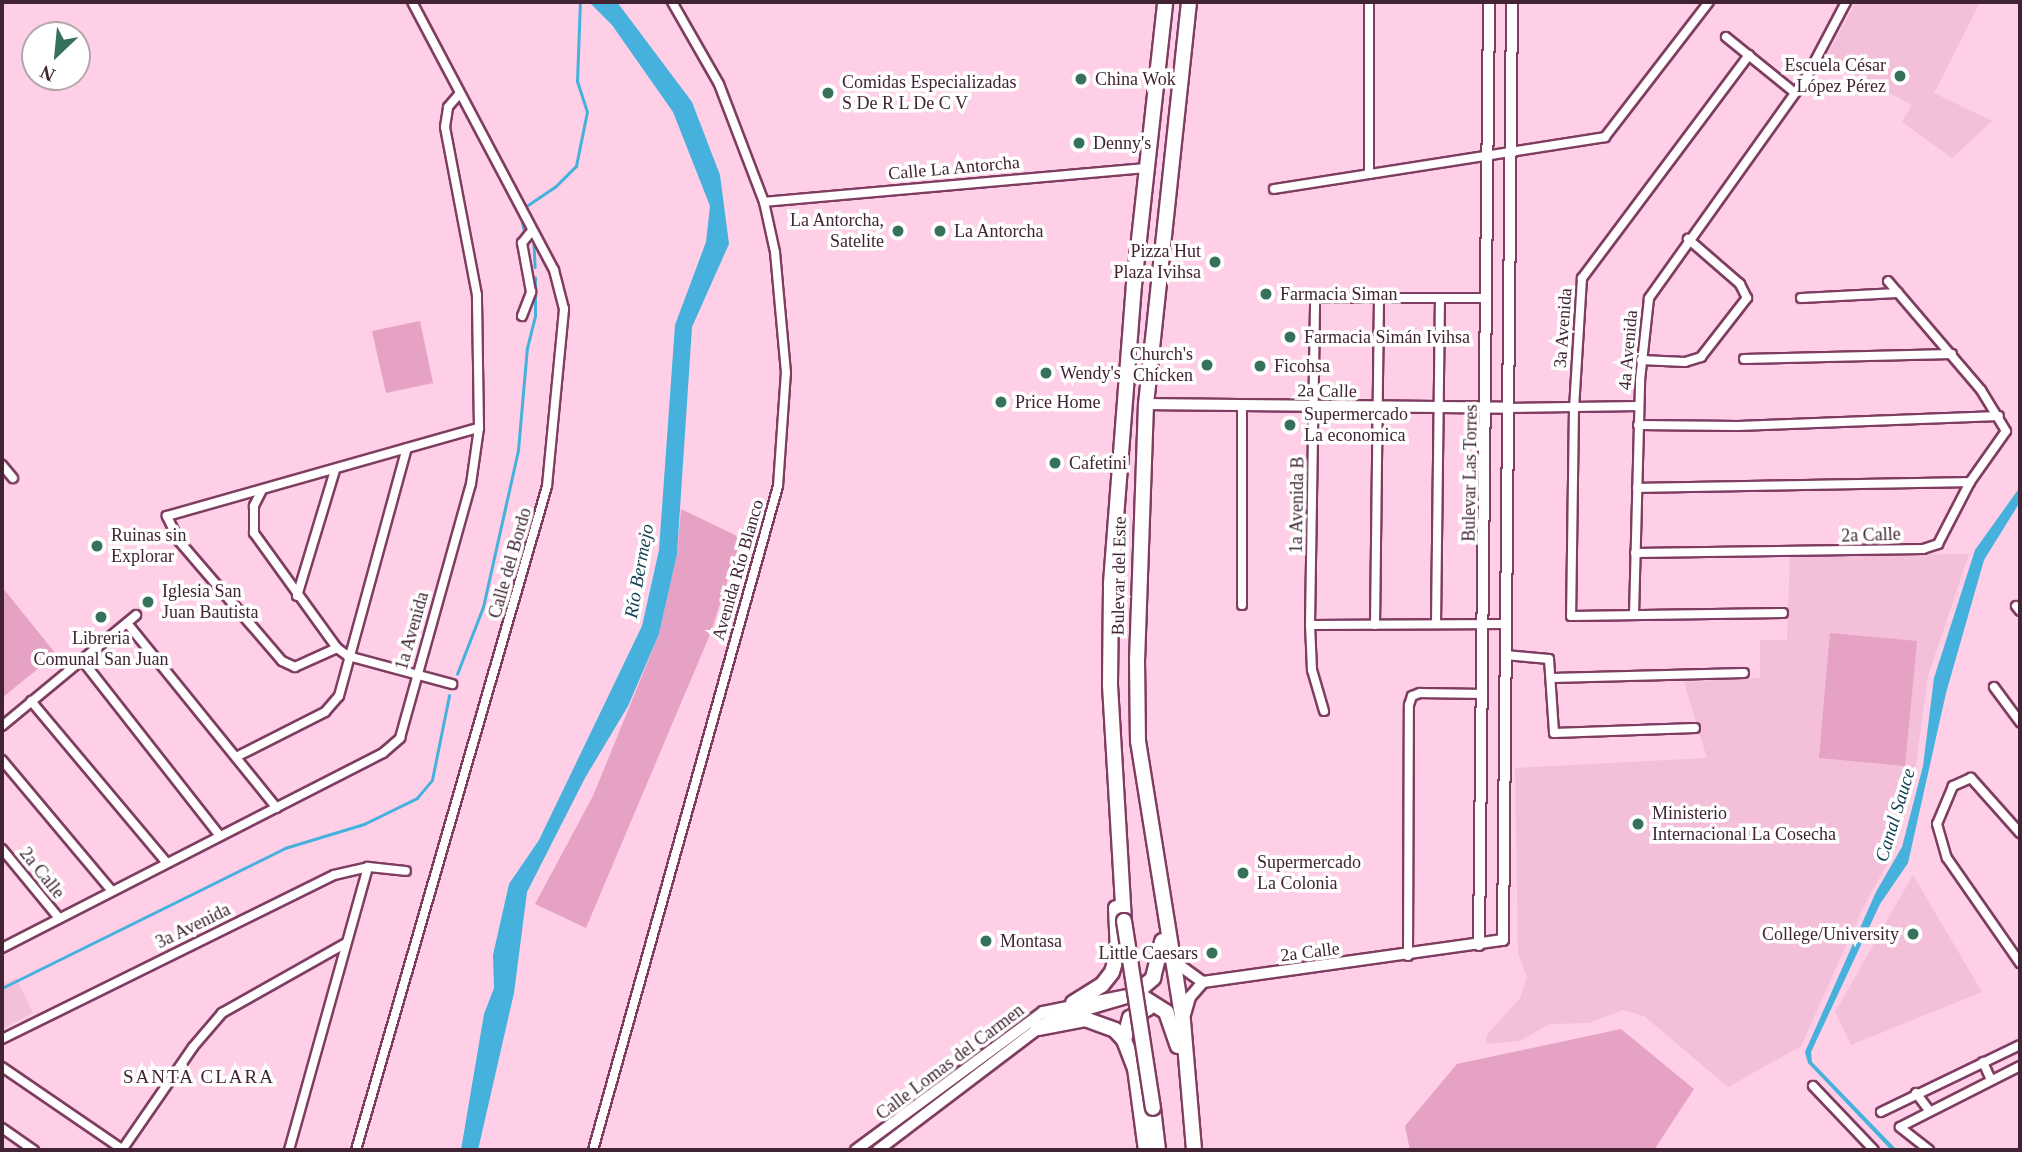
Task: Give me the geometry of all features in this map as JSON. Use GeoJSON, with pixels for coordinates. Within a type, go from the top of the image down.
{"type":"FeatureCollection","features":[{"type":"Feature","properties":{"kind":"highway","name":"Bulevar del Este"},"geometry":{"type":"LineString","coordinates":[[1158,1150],[1124,921],[1110,684],[1113,530],[1165,2]]}},
{"type":"Feature","properties":{"kind":"highway","name":"Bulevar del Este"},"geometry":{"type":"LineString","coordinates":[[1189,2],[1146,404],[1137,603],[1138,741],[1183,1021],[1189,1113],[1195,1150]]}},
{"type":"Feature","properties":{"kind":"highway"},"geometry":{"type":"LineString","coordinates":[[1073,1003],[1107,980],[1118,952],[1104,691],[1105,586],[1113,530]]}},
{"type":"Feature","properties":{"kind":"highway"},"geometry":{"type":"LineString","coordinates":[[1142,769],[1144,818],[1163,950],[1153,978],[1136,993],[1166,1012],[1177,1041],[1189,1113]]}},
{"type":"Feature","properties":{"kind":"highway"},"geometry":{"type":"LineString","coordinates":[[1124,1040],[1128,1022],[1137,1012],[1153,1007],[1166,1012]]}},
{"type":"Feature","properties":{"kind":"highway"},"geometry":{"type":"LineString","coordinates":[[1038,1028],[1085,1019],[1115,1030],[1124,1040],[1135,1068],[1146,1150]]}},
{"type":"Feature","properties":{"kind":"street","name":"Calle del Bordo"},"geometry":{"type":"LineString","coordinates":[[356,1150],[547,485],[564,309],[554,270],[531,232],[478,121],[460,93],[412,2]]}},
{"type":"Feature","properties":{"kind":"street","name":"Avenida Río Blanco"},"geometry":{"type":"LineString","coordinates":[[593,1150],[778,486],[786,373],[775,252],[764,202],[719,84],[672,2]]}},
{"type":"Feature","properties":{"kind":"street"},"geometry":{"type":"LineString","coordinates":[[1369,2],[1369,174]]}},
{"type":"Feature","properties":{"kind":"street","name":"Bulevar Las Torres"},"geometry":{"type":"LineString","coordinates":[[1479,944],[1487,408],[1484,298],[1489,2]]}},
{"type":"Feature","properties":{"kind":"street","name":"Bulevar Las Torres"},"geometry":{"type":"LineString","coordinates":[[1503,940],[1512,2]]}},
{"type":"Feature","properties":{"kind":"street"},"geometry":{"type":"LineString","coordinates":[[1274,189],[1605,137],[1709,2]]}},
{"type":"Feature","properties":{"kind":"street","name":"4a Avenida"},"geometry":{"type":"LineString","coordinates":[[1634,615],[1641,360],[1649,298],[1794,92],[1846,2]]}},
{"type":"Feature","properties":{"kind":"street"},"geometry":{"type":"LineString","coordinates":[[1726,37],[1794,92]]}},
{"type":"Feature","properties":{"kind":"street","name":"3a Avenida"},"geometry":{"type":"LineString","coordinates":[[1634,615],[1571,616],[1574,407],[1579,291],[1586,271],[1749,55]]}},
{"type":"Feature","properties":{"kind":"street","name":"1a Avenida"},"geometry":{"type":"LineString","coordinates":[[2,948],[394,746],[471,484],[479,428],[477,295],[444,127],[448,107],[460,93]]}},
{"type":"Feature","properties":{"kind":"street","name":"Calle La Antorcha"},"geometry":{"type":"LineString","coordinates":[[764,202],[1147,168]]}},
{"type":"Feature","properties":{"kind":"street"},"geometry":{"type":"LineString","coordinates":[[522,316],[531,292],[522,243],[531,232]]}},
{"type":"Feature","properties":{"kind":"street"},"geometry":{"type":"LineString","coordinates":[[1641,360],[1685,362],[1701,357],[1747,298],[1740,284],[1688,239]]}},
{"type":"Feature","properties":{"kind":"street"},"geometry":{"type":"LineString","coordinates":[[1637,488],[1970,482],[2006,431],[1999,416],[1952,354],[1888,281]]}},
{"type":"Feature","properties":{"kind":"street"},"geometry":{"type":"LineString","coordinates":[[1801,298],[1898,293]]}},
{"type":"Feature","properties":{"kind":"street","name":"1a Avenida B"},"geometry":{"type":"LineString","coordinates":[[1324,711],[1312,670],[1310,625],[1315,298],[1379,298]]}},
{"type":"Feature","properties":{"kind":"street"},"geometry":{"type":"LineString","coordinates":[[1375,625],[1379,298],[1484,298]]}},
{"type":"Feature","properties":{"kind":"street"},"geometry":{"type":"LineString","coordinates":[[1436,624],[1440,298]]}},
{"type":"Feature","properties":{"kind":"street"},"geometry":{"type":"LineString","coordinates":[[1744,359],[1952,354]]}},
{"type":"Feature","properties":{"kind":"street","name":"2a Calle"},"geometry":{"type":"LineString","coordinates":[[1146,404],[1507,408]]}},
{"type":"Feature","properties":{"kind":"street"},"geometry":{"type":"LineString","coordinates":[[1242,405],[1242,605]]}},
{"type":"Feature","properties":{"kind":"street"},"geometry":{"type":"LineString","coordinates":[[1507,408],[1639,406]]}},
{"type":"Feature","properties":{"kind":"street"},"geometry":{"type":"LineString","coordinates":[[1639,425],[1738,426],[1999,416]]}},
{"type":"Feature","properties":{"kind":"street"},"geometry":{"type":"LineString","coordinates":[[337,648],[295,667],[282,661],[179,541],[166,521],[171,514],[479,428]]}},
{"type":"Feature","properties":{"kind":"street"},"geometry":{"type":"LineString","coordinates":[[236,757],[333,705],[407,448]]}},
{"type":"Feature","properties":{"kind":"street"},"geometry":{"type":"LineString","coordinates":[[2,464],[13,478]]}},
{"type":"Feature","properties":{"kind":"street"},"geometry":{"type":"LineString","coordinates":[[297,596],[335,470]]}},
{"type":"Feature","properties":{"kind":"street","name":"2a Calle"},"geometry":{"type":"LineString","coordinates":[[1635,553],[1895,550],[1938,544],[1970,482]]}},
{"type":"Feature","properties":{"kind":"street"},"geometry":{"type":"LineString","coordinates":[[262,490],[254,506],[254,533],[337,648],[348,656],[452,684]]}},
{"type":"Feature","properties":{"kind":"street"},"geometry":{"type":"LineString","coordinates":[[1634,615],[1783,613]]}},
{"type":"Feature","properties":{"kind":"street"},"geometry":{"type":"LineString","coordinates":[[2,726],[136,615]]}},
{"type":"Feature","properties":{"kind":"street"},"geometry":{"type":"LineString","coordinates":[[127,623],[277,808]]}},
{"type":"Feature","properties":{"kind":"street"},"geometry":{"type":"LineString","coordinates":[[1310,625],[1506,624]]}},
{"type":"Feature","properties":{"kind":"street"},"geometry":{"type":"LineString","coordinates":[[1505,655],[1549,659],[1552,678],[1550,728],[1554,733],[1695,727]]}},
{"type":"Feature","properties":{"kind":"street"},"geometry":{"type":"LineString","coordinates":[[82,660],[219,835]]}},
{"type":"Feature","properties":{"kind":"street"},"geometry":{"type":"LineString","coordinates":[[1552,678],[1744,673]]}},
{"type":"Feature","properties":{"kind":"street"},"geometry":{"type":"LineString","coordinates":[[1994,687],[2020,722]]}},
{"type":"Feature","properties":{"kind":"street"},"geometry":{"type":"LineString","coordinates":[[1408,956],[1409,705],[1412,696],[1420,693],[1483,694]]}},
{"type":"Feature","properties":{"kind":"street"},"geometry":{"type":"LineString","coordinates":[[31,701],[166,862]]}},
{"type":"Feature","properties":{"kind":"street"},"geometry":{"type":"LineString","coordinates":[[2,760],[111,890]]}},
{"type":"Feature","properties":{"kind":"street"},"geometry":{"type":"LineString","coordinates":[[2019,958],[1956,873],[1937,834],[1940,813],[1953,786],[1966,777],[1979,782],[2020,833]]}},
{"type":"Feature","properties":{"kind":"street","name":"2a Calle"},"geometry":{"type":"LineString","coordinates":[[2,849],[58,918]]}},
{"type":"Feature","properties":{"kind":"street"},"geometry":{"type":"LineString","coordinates":[[289,1150],[368,867]]}},
{"type":"Feature","properties":{"kind":"street","name":"3a Avenida"},"geometry":{"type":"LineString","coordinates":[[2,1040],[317,882],[368,867],[406,872]]}},
{"type":"Feature","properties":{"kind":"street","name":"2a Calle"},"geometry":{"type":"LineString","coordinates":[[1203,982],[1408,956],[1503,940]]}},
{"type":"Feature","properties":{"kind":"street"},"geometry":{"type":"LineString","coordinates":[[2,1068],[123,1150],[193,1047],[222,1013],[346,943]]}},
{"type":"Feature","properties":{"kind":"street"},"geometry":{"type":"LineString","coordinates":[[1171,958],[1203,982],[1191,997],[1183,1021]]}},
{"type":"Feature","properties":{"kind":"street","name":"Calle Lomas del Carmen"},"geometry":{"type":"LineString","coordinates":[[856,1150],[1043,1012],[1073,1003],[1136,993]]}},
{"type":"Feature","properties":{"kind":"street","name":"Calle Lomas del Carmen"},"geometry":{"type":"LineString","coordinates":[[878,1150],[1038,1028],[1136,993]]}},
{"type":"Feature","properties":{"kind":"street"},"geometry":{"type":"LineString","coordinates":[[1881,1112],[2020,1045]]}},
{"type":"Feature","properties":{"kind":"street"},"geometry":{"type":"LineString","coordinates":[[1983,1062],[1991,1080]]}},
{"type":"Feature","properties":{"kind":"street"},"geometry":{"type":"LineString","coordinates":[[1929,1150],[1900,1127],[2020,1066]]}},
{"type":"Feature","properties":{"kind":"street"},"geometry":{"type":"LineString","coordinates":[[1813,1086],[1874,1150]]}},
{"type":"Feature","properties":{"kind":"street"},"geometry":{"type":"LineString","coordinates":[[1916,1094],[1929,1111]]}},
{"type":"Feature","properties":{"kind":"street"},"geometry":{"type":"LineString","coordinates":[[2,1128],[34,1150]]}},
{"type":"Feature","properties":{"kind":"shaded area","name":"Escuela César López Pérez"},"geometry":{"type":"Polygon","coordinates":[[[1856,2],[1980,2],[1934,93],[1992,121],[1952,158],[1902,122],[1912,105],[1825,59],[1856,2]]]}},
{"type":"Feature","properties":{"kind":"shaded area"},"geometry":{"type":"Polygon","coordinates":[[[420,321],[433,383],[386,393],[372,331],[420,321]]]}},
{"type":"Feature","properties":{"kind":"shaded area"},"geometry":{"type":"Polygon","coordinates":[[[681,509],[741,538],[711,632],[586,928],[535,904],[593,796],[659,634],[677,554],[681,509]]]}},
{"type":"Feature","properties":{"kind":"shaded area"},"geometry":{"type":"Polygon","coordinates":[[[1969,554],[1928,676],[1915,772],[1897,846],[1864,906],[1801,1046],[1728,1087],[1644,1016],[1623,1010],[1589,1023],[1550,1024],[1519,1041],[1486,1044],[1487,1035],[1520,998],[1527,977],[1518,953],[1515,768],[1707,758],[1684,682],[1760,678],[1760,640],[1787,640],[1790,556],[1969,554]]]}},
{"type":"Feature","properties":{"kind":"shaded area"},"geometry":{"type":"Polygon","coordinates":[[[2,587],[56,654],[2,698],[2,587]]]}},
{"type":"Feature","properties":{"kind":"shaded area"},"geometry":{"type":"Polygon","coordinates":[[[1830,633],[1917,641],[1905,766],[1819,758],[1830,633]]]}},
{"type":"Feature","properties":{"kind":"shaded area","name":"College/University"},"geometry":{"type":"Polygon","coordinates":[[[1913,875],[1982,992],[1851,1045],[1835,1012],[1913,875]]]}},
{"type":"Feature","properties":{"kind":"shaded area"},"geometry":{"type":"Polygon","coordinates":[[[16,978],[33,1013],[2,1029],[2,985],[16,978]]]}},
{"type":"Feature","properties":{"kind":"shaded area"},"geometry":{"type":"Polygon","coordinates":[[[1621,1029],[1694,1089],[1654,1150],[1410,1150],[1405,1126],[1457,1064],[1621,1029]]]}},
{"type":"Feature","properties":{"kind":"water"},"geometry":{"type":"Polygon","coordinates":[[[589,2],[617,2],[692,102],[720,175],[729,244],[692,327],[677,554],[659,634],[628,706],[585,778],[527,892],[514,993],[478,1150],[461,1150],[484,1014],[494,988],[493,955],[509,884],[539,840],[642,626],[659,550],[675,325],[706,242],[710,206],[673,112],[612,25],[589,2]]]}},
{"type":"Feature","properties":{"kind":"water"},"geometry":{"type":"Polygon","coordinates":[[[2020,487],[2020,502],[1984,560],[1946,693],[1908,863],[1880,904],[1811,1052],[1812,1062],[1897,1150],[1891,1150],[1808,1063],[1805,1052],[1876,892],[1902,847],[1923,766],[1934,678],[1975,550],[2020,487]]]}},
{"type":"Feature","properties":{"kind":"waterway"},"geometry":{"type":"LineString","coordinates":[[528,205],[555,187],[576,166],[587,112],[577,82],[580,2]]}},
{"type":"Feature","properties":{"kind":"waterway"},"geometry":{"type":"LineString","coordinates":[[521,215],[524,229]]}},
{"type":"Feature","properties":{"kind":"waterway"},"geometry":{"type":"LineString","coordinates":[[534,245],[535,267]]}},
{"type":"Feature","properties":{"kind":"waterway"},"geometry":{"type":"LineString","coordinates":[[457,674],[483,607],[518,450],[527,348],[535,316],[535,278]]}},
{"type":"Feature","properties":{"kind":"waterway"},"geometry":{"type":"LineString","coordinates":[[2,988],[285,848],[364,824],[417,798],[432,780],[449,696]]}},
{"type":"Feature","properties":{"kind":"place","name":"Escuela César López Pérez"},"geometry":{"type":"Point","coordinates":[1900,76]}},
{"type":"Feature","properties":{"kind":"place","name":"China Wok"},"geometry":{"type":"Point","coordinates":[1081,79]}},
{"type":"Feature","properties":{"kind":"place","name":"Comidas Especializadas S De R L De C V"},"geometry":{"type":"Point","coordinates":[828,93]}},
{"type":"Feature","properties":{"kind":"place","name":"Denny's"},"geometry":{"type":"Point","coordinates":[1079,143]}},
{"type":"Feature","properties":{"kind":"place","name":"La Antorcha, Satelite"},"geometry":{"type":"Point","coordinates":[898,231]}},
{"type":"Feature","properties":{"kind":"place","name":"La Antorcha"},"geometry":{"type":"Point","coordinates":[940,231]}},
{"type":"Feature","properties":{"kind":"place","name":"Pizza Hut Plaza Ivihsa"},"geometry":{"type":"Point","coordinates":[1215,262]}},
{"type":"Feature","properties":{"kind":"place","name":"Farmacia Siman"},"geometry":{"type":"Point","coordinates":[1266,294]}},
{"type":"Feature","properties":{"kind":"place","name":"Farmacia Simán Ivihsa"},"geometry":{"type":"Point","coordinates":[1290,337]}},
{"type":"Feature","properties":{"kind":"place","name":"Church's Chicken"},"geometry":{"type":"Point","coordinates":[1207,365]}},
{"type":"Feature","properties":{"kind":"place","name":"Ficohsa"},"geometry":{"type":"Point","coordinates":[1260,366]}},
{"type":"Feature","properties":{"kind":"place","name":"Wendy's"},"geometry":{"type":"Point","coordinates":[1046,373]}},
{"type":"Feature","properties":{"kind":"place","name":"Price Home"},"geometry":{"type":"Point","coordinates":[1001,402]}},
{"type":"Feature","properties":{"kind":"place","name":"Supermercado La economica"},"geometry":{"type":"Point","coordinates":[1290,425]}},
{"type":"Feature","properties":{"kind":"place","name":"Cafetini"},"geometry":{"type":"Point","coordinates":[1055,463]}},
{"type":"Feature","properties":{"kind":"place","name":"Ruinas sin Explorar"},"geometry":{"type":"Point","coordinates":[97,546]}},
{"type":"Feature","properties":{"kind":"place","name":"Iglesia San Juan Bautista"},"geometry":{"type":"Point","coordinates":[148,602]}},
{"type":"Feature","properties":{"kind":"place","name":"Libreria Comunal San Juan"},"geometry":{"type":"Point","coordinates":[101,617]}},
{"type":"Feature","properties":{"kind":"place","name":"Ministerio Internacional La Cosecha"},"geometry":{"type":"Point","coordinates":[1638,824]}},
{"type":"Feature","properties":{"kind":"place","name":"Supermercado La Colonia"},"geometry":{"type":"Point","coordinates":[1243,873]}},
{"type":"Feature","properties":{"kind":"place","name":"College/University"},"geometry":{"type":"Point","coordinates":[1913,934]}},
{"type":"Feature","properties":{"kind":"place","name":"Montasa"},"geometry":{"type":"Point","coordinates":[986,941]}},
{"type":"Feature","properties":{"kind":"place","name":"Little Caesars"},"geometry":{"type":"Point","coordinates":[1212,953]}},
{"type":"Feature","properties":{"kind":"district","name":"SANTA CLARA"},"geometry":{"type":"Point","coordinates":[199,1077]}},
{"type":"Feature","properties":{"kind":"water label","name":"Río Bermejo"},"geometry":{"type":"Point","coordinates":[639,571]}},
{"type":"Feature","properties":{"kind":"water label","name":"Canal Sauce"},"geometry":{"type":"Point","coordinates":[1895,815]}}]}
